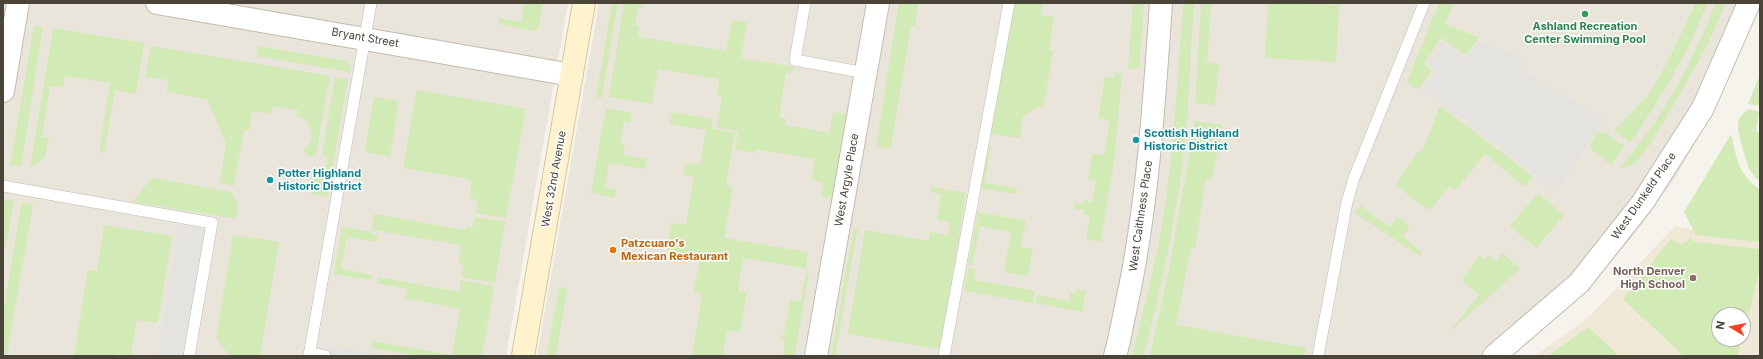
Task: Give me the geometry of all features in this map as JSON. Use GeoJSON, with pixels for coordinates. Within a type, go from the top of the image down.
{"type":"FeatureCollection","features":[{"type":"Feature","properties":{"kind":"street"},"geometry":{"type":"LineString","coordinates":[[3,91],[18,3]]}},
{"type":"Feature","properties":{"kind":"street","name":"Bryant Street"},"geometry":{"type":"LineString","coordinates":[[158,3],[572,75]]}},
{"type":"Feature","properties":{"kind":"street","name":"West 32nd Avenue"},"geometry":{"type":"LineString","coordinates":[[524,356],[584,3]]}},
{"type":"Feature","properties":{"kind":"street","name":"West Argyle Place"},"geometry":{"type":"LineString","coordinates":[[816,356],[878,3]]}},
{"type":"Feature","properties":{"kind":"street","name":"West Caithness Place"},"geometry":{"type":"LineString","coordinates":[[1115,356],[1136,260],[1147,178],[1161,3]]}},
{"type":"Feature","properties":{"kind":"street","name":"West Dunkeld Place"},"geometry":{"type":"LineString","coordinates":[[1494,356],[1579,283],[1643,202],[1703,108],[1750,3]]}},
{"type":"Feature","properties":{"kind":"lane"},"geometry":{"type":"LineString","coordinates":[[325,356],[309,355],[371,3]]}},
{"type":"Feature","properties":{"kind":"lane"},"geometry":{"type":"LineString","coordinates":[[805,3],[795,60],[866,73]]}},
{"type":"Feature","properties":{"kind":"lane"},"geometry":{"type":"LineString","coordinates":[[944,356],[1009,3]]}},
{"type":"Feature","properties":{"kind":"lane"},"geometry":{"type":"LineString","coordinates":[[1318,356],[1347,202],[1354,178],[1424,3]]}},
{"type":"Feature","properties":{"kind":"lane"},"geometry":{"type":"LineString","coordinates":[[3,186],[212,222],[189,356]]}},
{"type":"Feature","properties":{"kind":"shaded area","name":"Potter Highland Historic District"},"geometry":{"type":"Polygon","coordinates":[[[3,3],[568,3],[506,356],[3,356],[3,3]]]}},
{"type":"Feature","properties":{"kind":"shaded area","name":"Scottish Highland Historic District"},"geometry":{"type":"Polygon","coordinates":[[[599,3],[1760,3],[1720,99],[1674,180],[1630,240],[1575,302],[1506,356],[537,356],[599,3]]]}},
{"type":"Feature","properties":{"kind":"shaded area"},"geometry":{"type":"Polygon","coordinates":[[[1480,42],[1523,56],[1517,67],[1604,120],[1556,190],[1424,89],[1437,71],[1428,64],[1442,43],[1466,60],[1480,42]]]}},
{"type":"Feature","properties":{"kind":"shaded area"},"geometry":{"type":"Polygon","coordinates":[[[179,225],[211,230],[191,356],[158,356],[179,225]]]}},
{"type":"Feature","properties":{"kind":"shaded area","name":"North Denver High School"},"geometry":{"type":"Polygon","coordinates":[[[1675,226],[1760,240],[1760,356],[1535,356],[1590,316],[1675,226]]]}},
{"type":"Feature","properties":{"kind":"shaded area"},"geometry":{"type":"Polygon","coordinates":[[[324,345],[392,356],[322,356],[324,345]]]}},
{"type":"Feature","properties":{"kind":"green space"},"geometry":{"type":"Polygon","coordinates":[[[524,3],[543,3],[538,29],[535,31],[498,24],[499,18],[521,22],[524,3]]]}},
{"type":"Feature","properties":{"kind":"green space"},"geometry":{"type":"Polygon","coordinates":[[[612,3],[618,3],[602,98],[596,97],[612,3]]]}},
{"type":"Feature","properties":{"kind":"green space"},"geometry":{"type":"Polygon","coordinates":[[[624,3],[643,3],[642,7],[638,7],[635,25],[639,26],[638,37],[726,51],[732,20],[747,22],[741,58],[794,67],[792,73],[786,73],[779,117],[786,119],[785,125],[829,133],[833,112],[847,114],[833,199],[821,197],[823,182],[811,180],[815,159],[755,149],[755,153],[735,149],[738,131],[717,128],[722,97],[717,95],[719,79],[658,69],[652,104],[609,97],[624,3]]]}},
{"type":"Feature","properties":{"kind":"green space"},"geometry":{"type":"Polygon","coordinates":[[[899,3],[918,3],[915,26],[911,26],[891,148],[876,146],[899,3]]]}},
{"type":"Feature","properties":{"kind":"green space"},"geometry":{"type":"Polygon","coordinates":[[[1014,3],[1043,3],[1041,15],[1054,17],[1049,50],[1053,51],[1044,104],[1023,116],[1020,138],[991,134],[1014,3]]]}},
{"type":"Feature","properties":{"kind":"green space"},"geometry":{"type":"Polygon","coordinates":[[[1133,3],[1144,3],[1139,69],[1128,69],[1133,3]]]}},
{"type":"Feature","properties":{"kind":"green space"},"geometry":{"type":"Polygon","coordinates":[[[1183,3],[1194,3],[1187,121],[1176,210],[1158,298],[1143,356],[1132,356],[1156,259],[1166,199],[1174,126],[1183,3]]]}},
{"type":"Feature","properties":{"kind":"green space"},"geometry":{"type":"Polygon","coordinates":[[[1201,3],[1211,3],[1207,63],[1219,64],[1215,105],[1195,103],[1201,3]]]}},
{"type":"Feature","properties":{"kind":"green space"},"geometry":{"type":"Polygon","coordinates":[[[1268,3],[1339,5],[1336,62],[1265,58],[1268,3]]]}},
{"type":"Feature","properties":{"kind":"green space"},"geometry":{"type":"Polygon","coordinates":[[[1439,3],[1454,3],[1445,24],[1479,37],[1468,53],[1465,54],[1441,38],[1424,64],[1431,70],[1430,74],[1418,89],[1407,82],[1439,3]]]}},
{"type":"Feature","properties":{"kind":"green space"},"geometry":{"type":"Polygon","coordinates":[[[1696,3],[1707,3],[1692,40],[1663,93],[1630,143],[1614,131],[1650,93],[1668,61],[1696,3]]]}},
{"type":"Feature","properties":{"kind":"green space"},"geometry":{"type":"Polygon","coordinates":[[[1716,3],[1726,3],[1708,44],[1661,127],[1648,148],[1634,164],[1620,168],[1651,128],[1673,94],[1696,49],[1716,3]]]}},
{"type":"Feature","properties":{"kind":"green space"},"geometry":{"type":"Polygon","coordinates":[[[34,26],[43,27],[21,167],[10,165],[34,26]]]}},
{"type":"Feature","properties":{"kind":"green space"},"geometry":{"type":"Polygon","coordinates":[[[53,28],[144,43],[136,94],[115,90],[104,153],[99,152],[110,83],[65,76],[63,88],[50,86],[42,137],[49,138],[45,157],[30,168],[53,28]]]}},
{"type":"Feature","properties":{"kind":"green space"},"geometry":{"type":"Polygon","coordinates":[[[151,46],[330,76],[316,155],[313,157],[306,155],[303,149],[310,143],[312,136],[306,119],[297,116],[298,110],[273,106],[271,114],[252,111],[249,130],[244,130],[234,186],[220,183],[226,144],[207,99],[167,92],[168,80],[145,77],[151,46]]]}},
{"type":"Feature","properties":{"kind":"green space"},"geometry":{"type":"Polygon","coordinates":[[[258,46],[347,61],[350,63],[350,72],[256,56],[258,46]]]}},
{"type":"Feature","properties":{"kind":"green space"},"geometry":{"type":"Polygon","coordinates":[[[1116,72],[1122,74],[1114,162],[1101,242],[1086,239],[1090,216],[1083,215],[1084,210],[1074,209],[1075,203],[1083,204],[1084,200],[1092,202],[1096,181],[1088,180],[1092,154],[1104,155],[1110,120],[1098,118],[1105,76],[1115,78],[1116,72]]]}},
{"type":"Feature","properties":{"kind":"green space"},"geometry":{"type":"Polygon","coordinates":[[[1760,75],[1760,105],[1748,104],[1760,75]]]}},
{"type":"Feature","properties":{"kind":"green space"},"geometry":{"type":"Polygon","coordinates":[[[335,77],[348,79],[327,197],[311,194],[316,167],[326,169],[328,156],[322,155],[335,77]]]}},
{"type":"Feature","properties":{"kind":"green space"},"geometry":{"type":"Polygon","coordinates":[[[417,90],[526,109],[506,218],[476,213],[478,200],[469,198],[472,180],[403,168],[417,90]]]}},
{"type":"Feature","properties":{"kind":"green space"},"geometry":{"type":"Polygon","coordinates":[[[374,97],[399,101],[390,157],[365,152],[374,97]]]}},
{"type":"Feature","properties":{"kind":"green space"},"geometry":{"type":"Polygon","coordinates":[[[1440,106],[1533,176],[1525,187],[1485,154],[1455,191],[1449,187],[1429,211],[1396,185],[1418,151],[1422,152],[1440,106]]]}},
{"type":"Feature","properties":{"kind":"green space"},"geometry":{"type":"Polygon","coordinates":[[[606,108],[632,113],[630,123],[624,122],[620,143],[625,145],[623,155],[647,159],[645,169],[609,163],[605,188],[616,190],[615,198],[591,193],[606,108]]]}},
{"type":"Feature","properties":{"kind":"green space"},"geometry":{"type":"Polygon","coordinates":[[[1750,109],[1759,112],[1756,131],[1760,132],[1760,182],[1748,166],[1738,127],[1741,116],[1750,109]]]}},
{"type":"Feature","properties":{"kind":"green space"},"geometry":{"type":"Polygon","coordinates":[[[672,112],[713,119],[711,128],[735,133],[726,185],[733,187],[724,238],[808,252],[806,268],[743,258],[738,291],[747,292],[740,332],[727,330],[723,356],[692,356],[702,293],[694,291],[700,257],[667,251],[671,223],[686,225],[694,177],[683,175],[685,163],[700,165],[706,130],[670,124],[672,112]]]}},
{"type":"Feature","properties":{"kind":"green space"},"geometry":{"type":"Polygon","coordinates":[[[1195,121],[1223,125],[1212,179],[1206,178],[1195,248],[1191,248],[1176,325],[1306,348],[1304,356],[1150,356],[1170,265],[1195,121]]]}},
{"type":"Feature","properties":{"kind":"green space"},"geometry":{"type":"Polygon","coordinates":[[[1598,132],[1605,133],[1624,146],[1611,165],[1592,150],[1590,144],[1598,132]]]}},
{"type":"Feature","properties":{"kind":"green space"},"geometry":{"type":"Polygon","coordinates":[[[1731,134],[1737,159],[1743,172],[1747,178],[1760,190],[1760,242],[1696,235],[1684,212],[1731,134]]]}},
{"type":"Feature","properties":{"kind":"green space"},"geometry":{"type":"Polygon","coordinates":[[[986,146],[991,147],[985,183],[1017,188],[1016,194],[978,188],[986,146]]]}},
{"type":"Feature","properties":{"kind":"green space"},"geometry":{"type":"Polygon","coordinates":[[[151,178],[231,192],[238,205],[236,219],[133,202],[151,178]]]}},
{"type":"Feature","properties":{"kind":"green space"},"geometry":{"type":"Polygon","coordinates":[[[931,187],[966,193],[940,349],[848,334],[865,230],[928,241],[930,232],[948,235],[950,222],[937,220],[941,194],[930,192],[931,187]]]}},
{"type":"Feature","properties":{"kind":"green space"},"geometry":{"type":"Polygon","coordinates":[[[1538,193],[1564,215],[1536,248],[1510,226],[1538,193]]]}},
{"type":"Feature","properties":{"kind":"green space"},"geometry":{"type":"Polygon","coordinates":[[[3,199],[14,201],[3,261],[3,199]]]}},
{"type":"Feature","properties":{"kind":"green space"},"geometry":{"type":"Polygon","coordinates":[[[22,202],[33,204],[7,356],[3,356],[3,313],[22,202]]]}},
{"type":"Feature","properties":{"kind":"green space"},"geometry":{"type":"Polygon","coordinates":[[[1361,206],[1390,227],[1398,216],[1410,226],[1403,236],[1422,253],[1420,256],[1355,213],[1361,206]]]}},
{"type":"Feature","properties":{"kind":"green space"},"geometry":{"type":"Polygon","coordinates":[[[978,212],[1026,221],[1021,247],[1033,249],[1028,276],[1004,272],[1011,232],[980,226],[972,266],[968,265],[978,212]]]}},
{"type":"Feature","properties":{"kind":"green space"},"geometry":{"type":"Polygon","coordinates":[[[374,214],[465,230],[466,227],[473,227],[475,217],[505,222],[495,283],[461,277],[464,264],[459,263],[461,245],[372,230],[374,214]]]}},
{"type":"Feature","properties":{"kind":"green space"},"geometry":{"type":"Polygon","coordinates":[[[104,225],[172,236],[158,323],[137,320],[131,356],[117,353],[117,356],[74,356],[88,270],[97,272],[104,225]]]}},
{"type":"Feature","properties":{"kind":"green space"},"geometry":{"type":"Polygon","coordinates":[[[342,227],[371,232],[371,234],[378,235],[376,242],[347,237],[341,269],[372,275],[371,280],[334,274],[342,227]]]}},
{"type":"Feature","properties":{"kind":"green space"},"geometry":{"type":"Polygon","coordinates":[[[858,227],[835,356],[831,356],[853,231],[858,227]]]}},
{"type":"Feature","properties":{"kind":"green space"},"geometry":{"type":"Polygon","coordinates":[[[233,235],[279,242],[260,356],[229,356],[216,337],[233,235]]]}},
{"type":"Feature","properties":{"kind":"green space"},"geometry":{"type":"Polygon","coordinates":[[[1691,238],[1695,242],[1760,249],[1760,269],[1750,307],[1711,307],[1711,347],[1740,347],[1737,356],[1684,356],[1623,299],[1671,239],[1681,245],[1691,238]]]}},
{"type":"Feature","properties":{"kind":"green space"},"geometry":{"type":"Polygon","coordinates":[[[1502,253],[1520,269],[1448,333],[1479,295],[1462,280],[1479,255],[1484,260],[1488,256],[1495,261],[1502,253]]]}},
{"type":"Feature","properties":{"kind":"green space"},"geometry":{"type":"Polygon","coordinates":[[[968,268],[976,269],[974,280],[1035,291],[1033,303],[964,291],[968,268]]]}},
{"type":"Feature","properties":{"kind":"green space"},"geometry":{"type":"Polygon","coordinates":[[[806,273],[809,273],[795,356],[783,356],[785,341],[780,340],[781,335],[784,335],[790,300],[801,302],[806,273]]]}},
{"type":"Feature","properties":{"kind":"green space"},"geometry":{"type":"Polygon","coordinates":[[[378,277],[459,292],[461,280],[494,286],[482,356],[418,356],[371,348],[372,341],[452,355],[460,309],[405,298],[407,289],[377,283],[378,277]]]}},
{"type":"Feature","properties":{"kind":"green space"},"geometry":{"type":"Polygon","coordinates":[[[559,287],[567,289],[556,356],[547,356],[559,287]]]}},
{"type":"Feature","properties":{"kind":"green space"},"geometry":{"type":"Polygon","coordinates":[[[1077,289],[1086,291],[1082,312],[1036,303],[1037,295],[1069,301],[1070,292],[1076,293],[1077,289]]]}},
{"type":"Feature","properties":{"kind":"green space"},"geometry":{"type":"Polygon","coordinates":[[[1588,327],[1619,356],[1548,356],[1588,327]]]}},
{"type":"Feature","properties":{"kind":"place","name":"Ashland Recreation Center Swimming Pool"},"geometry":{"type":"Point","coordinates":[1585,14]}},
{"type":"Feature","properties":{"kind":"place","name":"Scottish Highland Historic District"},"geometry":{"type":"Point","coordinates":[1136,140]}},
{"type":"Feature","properties":{"kind":"place","name":"Potter Highland Historic District"},"geometry":{"type":"Point","coordinates":[270,180]}},
{"type":"Feature","properties":{"kind":"place","name":"Patzcuaro's Mexican Restaurant"},"geometry":{"type":"Point","coordinates":[613,250]}},
{"type":"Feature","properties":{"kind":"place","name":"North Denver High School"},"geometry":{"type":"Point","coordinates":[1693,278]}}]}
